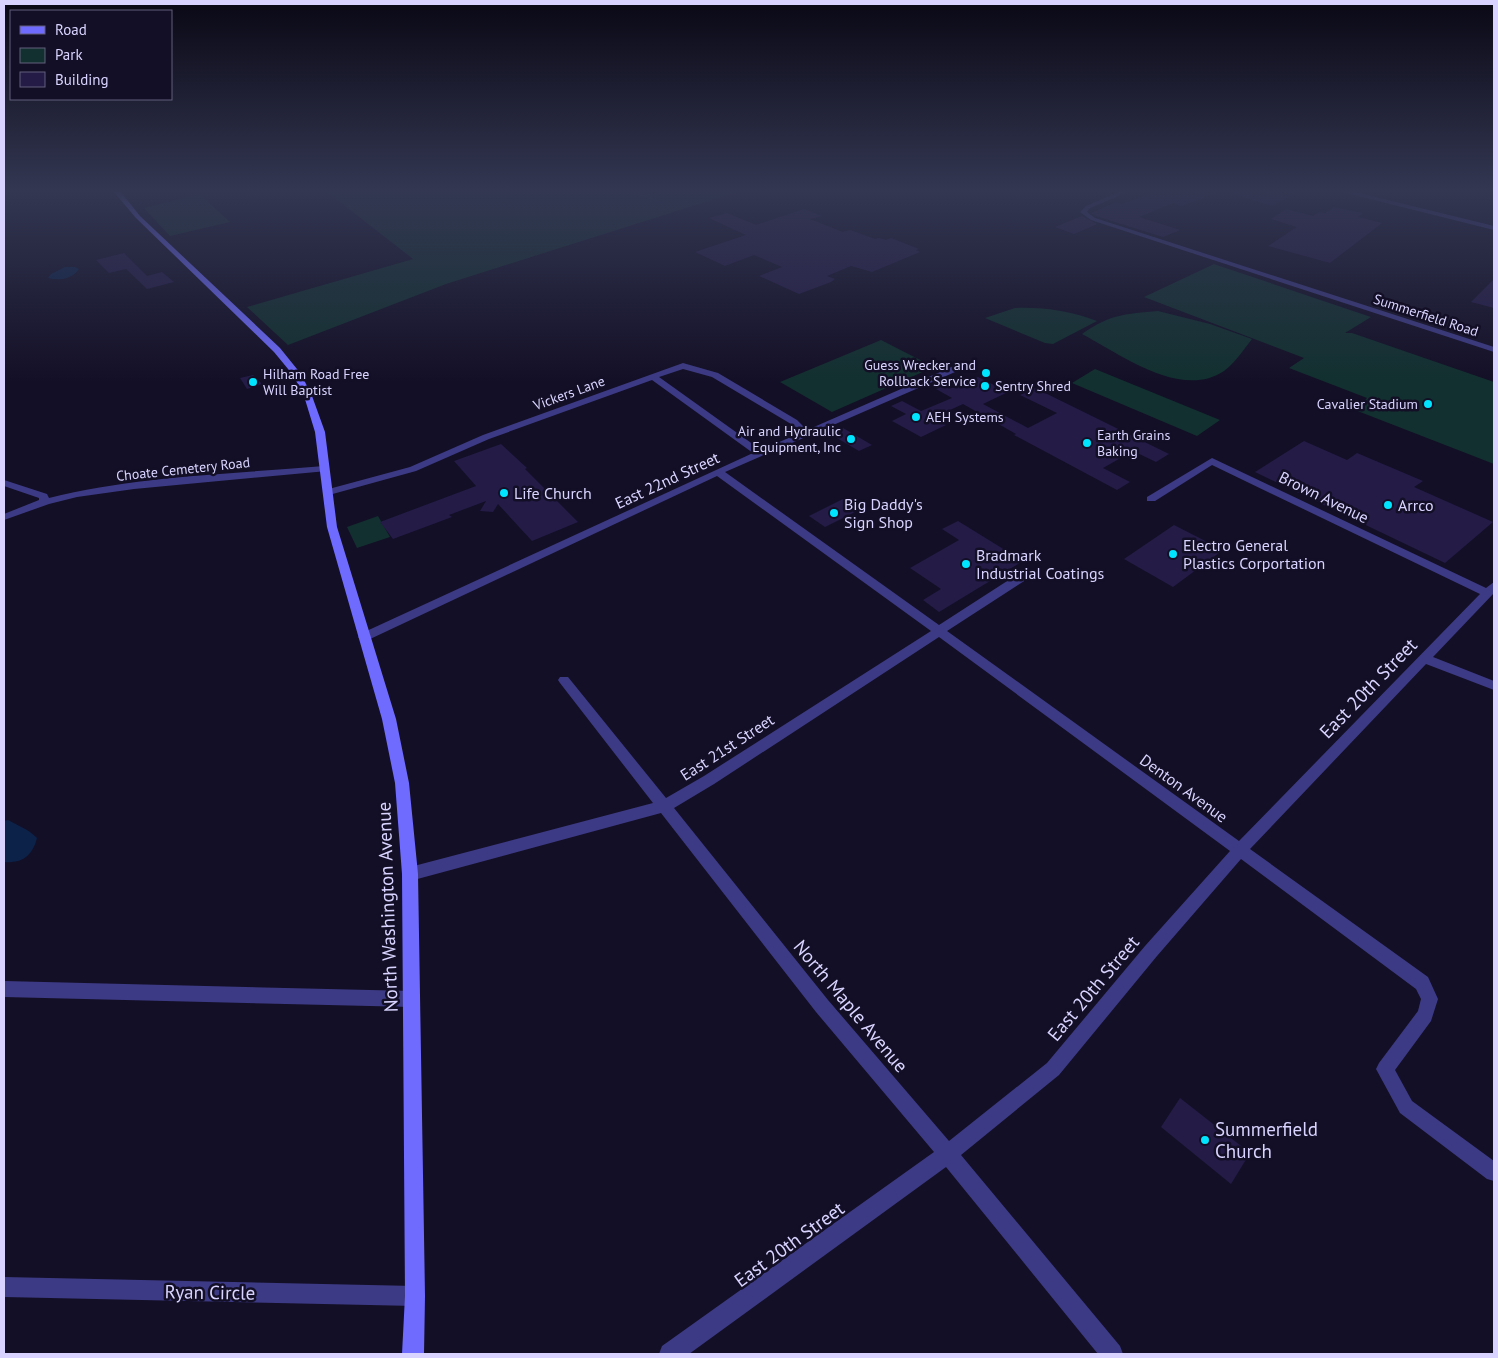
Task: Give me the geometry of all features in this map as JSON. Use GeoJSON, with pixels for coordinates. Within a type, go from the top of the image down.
{"type":"FeatureCollection","features":[{"type":"Feature","properties":{"kind":"main road","name":"North Washington Avenue"},"geometry":{"type":"LineString","coordinates":[[177,254],[277,350],[297,374],[308,396],[320,432],[332,528],[389,719],[402,783],[410,874],[415,1296],[412,1354]]}},
{"type":"Feature","properties":{"kind":"street","name":"Summerfield Road"},"geometry":{"type":"LineString","coordinates":[[1201,254],[1494,350]]}},
{"type":"Feature","properties":{"kind":"street","name":"Vickers Lane"},"geometry":{"type":"LineString","coordinates":[[329,492],[413,469],[486,437],[683,366],[716,375],[794,422],[806,434]]}},
{"type":"Feature","properties":{"kind":"street","name":"East 22nd Street"},"geometry":{"type":"LineString","coordinates":[[364,637],[718,472],[958,367]]}},
{"type":"Feature","properties":{"kind":"street"},"geometry":{"type":"LineString","coordinates":[[653,377],[760,454]]}},
{"type":"Feature","properties":{"kind":"street","name":"Brown Avenue"},"geometry":{"type":"LineString","coordinates":[[1151,499],[1212,461],[1490,590]]}},
{"type":"Feature","properties":{"kind":"street","name":"Choate Cemetery Road"},"geometry":{"type":"LineString","coordinates":[[4,517],[45,502],[76,494],[134,486],[324,469]]}},
{"type":"Feature","properties":{"kind":"street","name":"Denton Avenue"},"geometry":{"type":"LineString","coordinates":[[718,472],[1422,983],[1430,999],[1426,1015],[1385,1069],[1406,1107],[1494,1172]]}},
{"type":"Feature","properties":{"kind":"street"},"geometry":{"type":"LineString","coordinates":[[4,483],[43,496],[45,502]]}},
{"type":"Feature","properties":{"kind":"street","name":"East 21st Street"},"geometry":{"type":"LineString","coordinates":[[410,874],[665,806],[709,780],[1028,573]]}},
{"type":"Feature","properties":{"kind":"street","name":"East 20th Street"},"geometry":{"type":"LineString","coordinates":[[670,1354],[948,1154],[1053,1069],[1151,951],[1240,850],[1490,590]]}},
{"type":"Feature","properties":{"kind":"street"},"geometry":{"type":"LineString","coordinates":[[1425,658],[1494,686]]}},
{"type":"Feature","properties":{"kind":"street","name":"North Maple Avenue"},"geometry":{"type":"LineString","coordinates":[[564,680],[822,1006],[948,1154],[1112,1354]]}},
{"type":"Feature","properties":{"kind":"street"},"geometry":{"type":"LineString","coordinates":[[4,989],[412,999]]}},
{"type":"Feature","properties":{"kind":"street","name":"Ryan Circle"},"geometry":{"type":"LineString","coordinates":[[4,1287],[415,1296]]}},
{"type":"Feature","properties":{"kind":"green space"},"geometry":{"type":"Polygon","coordinates":[[[407,254],[540,254],[446,284],[288,345],[247,307],[413,259],[407,254]]]}},
{"type":"Feature","properties":{"kind":"green space"},"geometry":{"type":"Polygon","coordinates":[[[1214,264],[1371,317],[1345,333],[1352,333],[1494,382],[1494,464],[1355,410],[1367,398],[1289,368],[1304,358],[1144,297],[1214,264]]]}},
{"type":"Feature","properties":{"kind":"green space"},"geometry":{"type":"Polygon","coordinates":[[[1015,308],[1057,310],[1097,321],[1053,344],[1045,343],[985,318],[1015,308]]]}},
{"type":"Feature","properties":{"kind":"green space"},"geometry":{"type":"Polygon","coordinates":[[[1158,311],[1210,324],[1252,339],[1224,371],[1207,379],[1189,380],[1151,371],[1082,334],[1101,322],[1118,316],[1158,311]]]}},
{"type":"Feature","properties":{"kind":"green space"},"geometry":{"type":"Polygon","coordinates":[[[881,340],[934,367],[832,412],[780,382],[881,340]]]}},
{"type":"Feature","properties":{"kind":"green space"},"geometry":{"type":"Polygon","coordinates":[[[1095,369],[1220,420],[1197,436],[1072,383],[1095,369]]]}},
{"type":"Feature","properties":{"kind":"green space"},"geometry":{"type":"Polygon","coordinates":[[[378,516],[390,537],[357,548],[347,527],[378,516]]]}},
{"type":"Feature","properties":{"kind":"water"},"geometry":{"type":"Polygon","coordinates":[[[65,267],[79,269],[73,275],[65,278],[48,278],[51,274],[65,267]]]}},
{"type":"Feature","properties":{"kind":"water"},"geometry":{"type":"Polygon","coordinates":[[[8,820],[27,830],[37,838],[33,849],[26,857],[21,860],[4,862],[4,821],[8,820]]]}},
{"type":"Feature","properties":{"kind":"building"},"geometry":{"type":"Polygon","coordinates":[[[125,254],[147,276],[162,272],[174,282],[147,289],[126,269],[109,273],[96,260],[125,254]]]}},
{"type":"Feature","properties":{"kind":"building"},"geometry":{"type":"Polygon","coordinates":[[[700,254],[914,254],[872,272],[851,266],[827,276],[835,279],[831,282],[799,294],[759,276],[782,267],[754,255],[725,266],[700,254]]]}},
{"type":"Feature","properties":{"kind":"building"},"geometry":{"type":"Polygon","coordinates":[[[1299,254],[1341,254],[1330,263],[1299,254]]]}},
{"type":"Feature","properties":{"kind":"building"},"geometry":{"type":"Polygon","coordinates":[[[1494,279],[1494,308],[1471,302],[1494,279]]]}},
{"type":"Feature","properties":{"kind":"building","name":"Hilham Road Free Will Baptist"},"geometry":{"type":"Polygon","coordinates":[[[253,375],[262,384],[247,389],[240,378],[253,375]]]}},
{"type":"Feature","properties":{"kind":"building","name":"Earth Grains Baking"},"geometry":{"type":"Polygon","coordinates":[[[978,377],[1008,392],[983,404],[1028,428],[1057,413],[1020,395],[1035,388],[1169,454],[1156,462],[1133,451],[1103,468],[1130,482],[1117,490],[1014,435],[1016,434],[963,404],[933,418],[946,425],[921,437],[892,421],[906,414],[891,406],[902,401],[921,411],[952,398],[936,389],[946,384],[953,388],[978,377]]]}},
{"type":"Feature","properties":{"kind":"building","name":"Air and Hydraulic Equipment, Inc"},"geometry":{"type":"Polygon","coordinates":[[[843,428],[872,445],[859,451],[830,434],[843,428]]]}},
{"type":"Feature","properties":{"kind":"building","name":"Arrco"},"geometry":{"type":"Polygon","coordinates":[[[1304,441],[1347,460],[1357,453],[1423,481],[1414,487],[1493,522],[1445,563],[1255,472],[1304,441]]]}},
{"type":"Feature","properties":{"kind":"building","name":"Life Church"},"geometry":{"type":"Polygon","coordinates":[[[501,444],[527,468],[525,469],[578,522],[532,541],[498,504],[493,512],[480,511],[486,501],[449,515],[452,517],[393,539],[380,522],[476,486],[454,461],[501,444]]]}},
{"type":"Feature","properties":{"kind":"building","name":"Big Daddy's Sign Shop"},"geometry":{"type":"Polygon","coordinates":[[[843,499],[859,510],[825,527],[809,516],[843,499]]]}},
{"type":"Feature","properties":{"kind":"building","name":"Bradmark Industrial Coatings"},"geometry":{"type":"Polygon","coordinates":[[[958,521],[1023,561],[939,612],[923,600],[941,589],[910,568],[959,540],[942,529],[958,521]]]}},
{"type":"Feature","properties":{"kind":"building","name":"Electro General Plastics Corportation"},"geometry":{"type":"Polygon","coordinates":[[[1174,525],[1223,550],[1173,587],[1124,559],[1174,525]]]}},
{"type":"Feature","properties":{"kind":"building","name":"Summerfield Church"},"geometry":{"type":"Polygon","coordinates":[[[1180,1098],[1250,1153],[1231,1184],[1161,1127],[1180,1098]]]}},
{"type":"Feature","properties":{"kind":"place","name":"Guess Wrecker and Rollback Service"},"geometry":{"type":"Point","coordinates":[986,373]}},
{"type":"Feature","properties":{"kind":"place","name":"Hilham Road Free Will Baptist"},"geometry":{"type":"Point","coordinates":[253,382]}},
{"type":"Feature","properties":{"kind":"place","name":"Sentry Shred"},"geometry":{"type":"Point","coordinates":[985,386]}},
{"type":"Feature","properties":{"kind":"place","name":"Cavalier Stadium"},"geometry":{"type":"Point","coordinates":[1428,404]}},
{"type":"Feature","properties":{"kind":"place","name":"AEH Systems"},"geometry":{"type":"Point","coordinates":[916,417]}},
{"type":"Feature","properties":{"kind":"place","name":"Air and Hydraulic Equipment, Inc"},"geometry":{"type":"Point","coordinates":[851,439]}},
{"type":"Feature","properties":{"kind":"place","name":"Earth Grains Baking"},"geometry":{"type":"Point","coordinates":[1087,443]}},
{"type":"Feature","properties":{"kind":"place","name":"Life Church"},"geometry":{"type":"Point","coordinates":[504,493]}},
{"type":"Feature","properties":{"kind":"place","name":"Arrco"},"geometry":{"type":"Point","coordinates":[1388,505]}},
{"type":"Feature","properties":{"kind":"place","name":"Big Daddy's Sign Shop"},"geometry":{"type":"Point","coordinates":[834,513]}},
{"type":"Feature","properties":{"kind":"place","name":"Electro General Plastics Corportation"},"geometry":{"type":"Point","coordinates":[1173,554]}},
{"type":"Feature","properties":{"kind":"place","name":"Bradmark Industrial Coatings"},"geometry":{"type":"Point","coordinates":[966,564]}},
{"type":"Feature","properties":{"kind":"place","name":"Summerfield Church"},"geometry":{"type":"Point","coordinates":[1205,1140]}}]}
